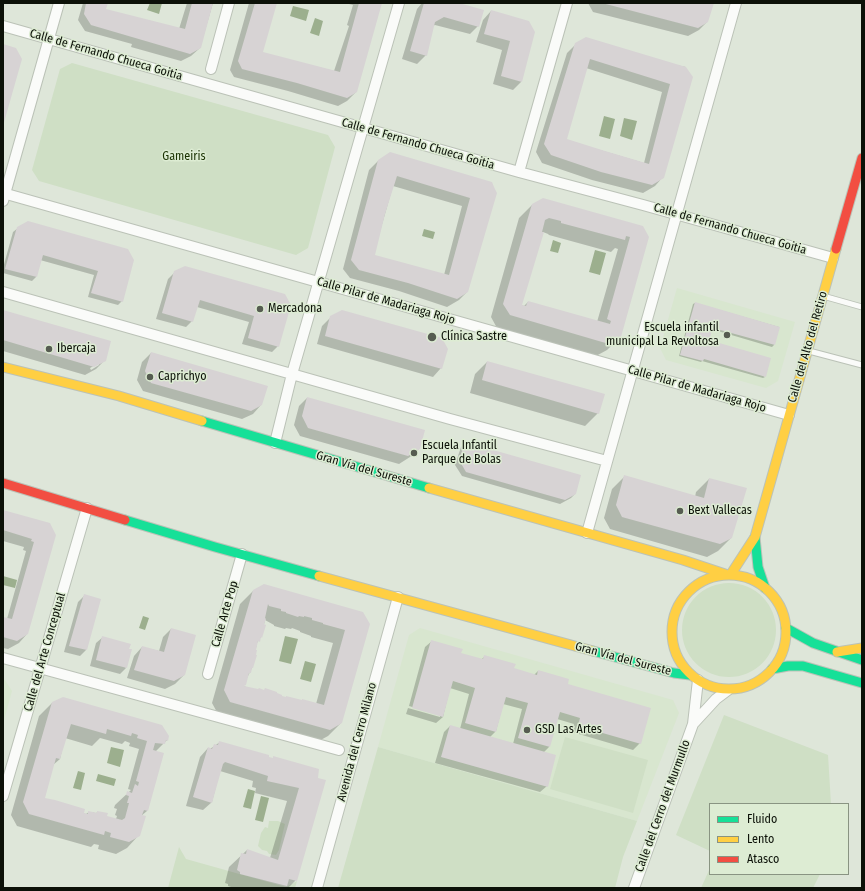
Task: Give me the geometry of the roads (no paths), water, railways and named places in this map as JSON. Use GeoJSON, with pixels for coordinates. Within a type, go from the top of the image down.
{"type":"FeatureCollection","features":[{"type":"Feature","properties":{"kind":"main road","name":"Calle del Alto del Retiro"},"geometry":{"type":"LineString","coordinates":[[728,574],[754,537],[862,158]]}},
{"type":"Feature","properties":{"kind":"main road","name":"Gran Vía del Sureste"},"geometry":{"type":"LineString","coordinates":[[3,367],[119,396],[275,443],[728,574]]}},
{"type":"Feature","properties":{"kind":"main road","name":"Gran Vía del Sureste"},"geometry":{"type":"LineString","coordinates":[[3,483],[242,554],[694,678]]}},
{"type":"Feature","properties":{"kind":"main road","name":"Calle del Alto del Retiro"},"geometry":{"type":"LineString","coordinates":[[754,537],[758,567],[765,588]]}},
{"type":"Feature","properties":{"kind":"main road"},"geometry":{"type":"LineString","coordinates":[[728,574],[749,578],[765,588],[776,599],[783,613],[786,628],[785,643],[780,657],[772,669],[760,680],[750,685],[728,690],[712,687],[694,678],[680,662],[673,646],[671,630],[674,613],[682,598],[694,586],[708,578],[728,574]]}},
{"type":"Feature","properties":{"kind":"main road"},"geometry":{"type":"LineString","coordinates":[[786,628],[811,643],[862,660]]}},
{"type":"Feature","properties":{"kind":"main road"},"geometry":{"type":"LineString","coordinates":[[835,652],[862,648]]}},
{"type":"Feature","properties":{"kind":"main road"},"geometry":{"type":"LineString","coordinates":[[772,669],[788,666],[803,666],[862,683]]}},
{"type":"Feature","properties":{"kind":"street"},"geometry":{"type":"LineString","coordinates":[[4,196],[59,3]]}},
{"type":"Feature","properties":{"kind":"street"},"geometry":{"type":"LineString","coordinates":[[210,69],[229,3]]}},
{"type":"Feature","properties":{"kind":"street"},"geometry":{"type":"LineString","coordinates":[[275,443],[292,374],[399,3]]}},
{"type":"Feature","properties":{"kind":"street"},"geometry":{"type":"LineString","coordinates":[[519,172],[567,3]]}},
{"type":"Feature","properties":{"kind":"street"},"geometry":{"type":"LineString","coordinates":[[587,533],[736,3]]}},
{"type":"Feature","properties":{"kind":"street","name":"Calle de Fernando Chueca Goitia"},"geometry":{"type":"LineString","coordinates":[[3,26],[519,172],[677,214],[833,258]]}},
{"type":"Feature","properties":{"kind":"street","name":"Calle Pilar de Madariaga Rojo"},"geometry":{"type":"LineString","coordinates":[[4,196],[319,282],[789,415]]}},
{"type":"Feature","properties":{"kind":"street"},"geometry":{"type":"LineString","coordinates":[[3,292],[607,461]]}},
{"type":"Feature","properties":{"kind":"street","name":"Calle del Arte Conceptual"},"geometry":{"type":"LineString","coordinates":[[3,796],[86,508]]}},
{"type":"Feature","properties":{"kind":"street","name":"Calle Arte Pop"},"geometry":{"type":"LineString","coordinates":[[208,674],[242,554]]}},
{"type":"Feature","properties":{"kind":"street","name":"Avenida del Cerro Milano"},"geometry":{"type":"LineString","coordinates":[[317,888],[398,597]]}},
{"type":"Feature","properties":{"kind":"street"},"geometry":{"type":"LineString","coordinates":[[3,658],[339,750]]}},
{"type":"Feature","properties":{"kind":"street","name":"Calle del Cerro del Murmullo"},"geometry":{"type":"LineString","coordinates":[[634,888],[693,724],[694,678]]}},
{"type":"Feature","properties":{"kind":"street","name":"Calle del Cerro del Murmullo"},"geometry":{"type":"LineString","coordinates":[[693,724],[716,699],[728,690]]}},
{"type":"Feature","properties":{"kind":"lane"},"geometry":{"type":"LineString","coordinates":[[822,296],[862,307]]}},
{"type":"Feature","properties":{"kind":"lane"},"geometry":{"type":"LineString","coordinates":[[807,351],[862,365]]}},
{"type":"Feature","properties":{"kind":"place","name":"Mercadona"},"geometry":{"type":"Point","coordinates":[260,309]}},
{"type":"Feature","properties":{"kind":"place","name":"Escuela infantil municipal La Revoltosa"},"geometry":{"type":"Point","coordinates":[727,335]}},
{"type":"Feature","properties":{"kind":"place","name":"Clínica Sastre"},"geometry":{"type":"Point","coordinates":[432,337]}},
{"type":"Feature","properties":{"kind":"place","name":"Ibercaja"},"geometry":{"type":"Point","coordinates":[49,349]}},
{"type":"Feature","properties":{"kind":"place","name":"Caprichyo"},"geometry":{"type":"Point","coordinates":[150,377]}},
{"type":"Feature","properties":{"kind":"place","name":"Escuela Infantil Parque de Bolas"},"geometry":{"type":"Point","coordinates":[414,453]}},
{"type":"Feature","properties":{"kind":"place","name":"Bext Vallecas"},"geometry":{"type":"Point","coordinates":[680,511]}},
{"type":"Feature","properties":{"kind":"place","name":"GSD Las Artes"},"geometry":{"type":"Point","coordinates":[527,730]}},
{"type":"Feature","properties":{"kind":"park label","name":"Gameiris"},"geometry":{"type":"Point","coordinates":[184,157]}}]}
